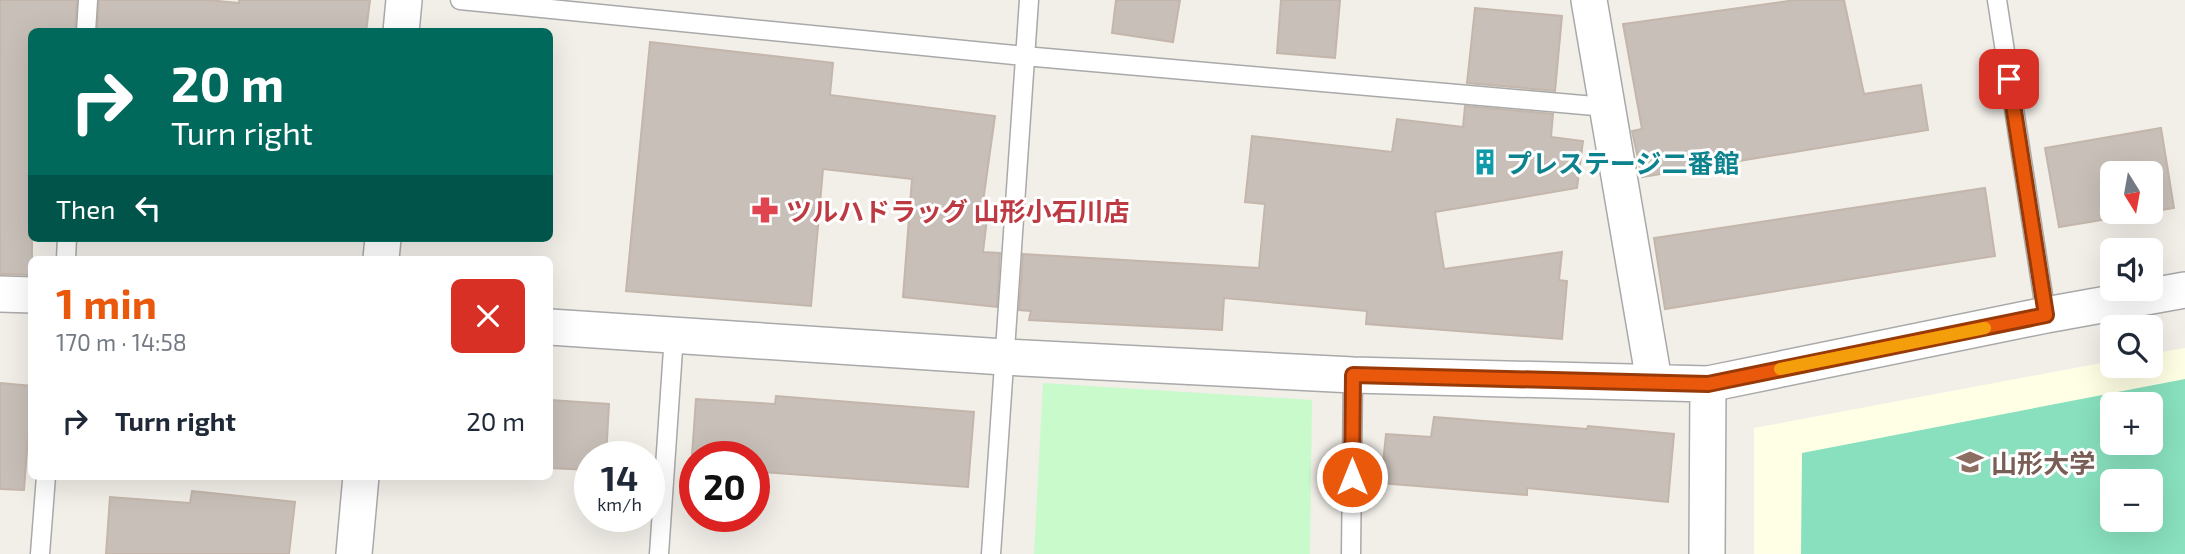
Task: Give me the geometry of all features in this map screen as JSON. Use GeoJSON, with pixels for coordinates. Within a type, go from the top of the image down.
{"type":"FeatureCollection","features":[{"type":"Feature","properties":{"kind":"street"},"geometry":{"type":"LineString","coordinates":[[401,28],[404,0]]}},
{"type":"Feature","properties":{"kind":"street"},"geometry":{"type":"LineString","coordinates":[[1589,0],[1654,382]]}},
{"type":"Feature","properties":{"kind":"street"},"geometry":{"type":"LineString","coordinates":[[553,327],[1004,357],[1353,375],[1708,384],[2046,315],[2185,290]]}},
{"type":"Feature","properties":{"kind":"street"},"geometry":{"type":"LineString","coordinates":[[0,293],[28,295]]}},
{"type":"Feature","properties":{"kind":"street"},"geometry":{"type":"LineString","coordinates":[[1707,554],[1708,384]]}},
{"type":"Feature","properties":{"kind":"street"},"geometry":{"type":"LineString","coordinates":[[354,554],[361,480]]}},
{"type":"Feature","properties":{"kind":"lane"},"geometry":{"type":"LineString","coordinates":[[86,28],[88,0]]}},
{"type":"Feature","properties":{"kind":"lane"},"geometry":{"type":"LineString","coordinates":[[460,0],[1024,56],[1606,107]]}},
{"type":"Feature","properties":{"kind":"lane"},"geometry":{"type":"LineString","coordinates":[[991,554],[1028,0]]}},
{"type":"Feature","properties":{"kind":"lane"},"geometry":{"type":"LineString","coordinates":[[1997,0],[2046,315]]}},
{"type":"Feature","properties":{"kind":"lane"},"geometry":{"type":"LineString","coordinates":[[659,554],[674,335]]}},
{"type":"Feature","properties":{"kind":"lane"},"geometry":{"type":"LineString","coordinates":[[1351,554],[1353,375]]}},
{"type":"Feature","properties":{"kind":"lane"},"geometry":{"type":"LineString","coordinates":[[40,554],[47,480]]}},
{"type":"Feature","properties":{"kind":"shaded area","name":"山形大学"},"geometry":{"type":"Polygon","coordinates":[[[2185,348],[2185,554],[1754,554],[1754,428],[2100,363],[2100,378],[2163,378],[2163,352],[2185,348]]]}},
{"type":"Feature","properties":{"kind":"green space","name":"山形大学"},"geometry":{"type":"Polygon","coordinates":[[[2185,379],[2185,554],[1801,554],[1802,453],[2100,395],[2100,455],[2163,455],[2163,392],[2118,392],[2185,379]]]}},
{"type":"Feature","properties":{"kind":"green space"},"geometry":{"type":"Polygon","coordinates":[[[1043,383],[1312,400],[1310,554],[1034,554],[1043,383]]]}},
{"type":"Feature","properties":{"kind":"building"},"geometry":{"type":"Polygon","coordinates":[[[0,0],[77,0],[75,28],[28,28],[28,242],[32,242],[32,256],[28,256],[28,275],[0,274],[0,0]]]}},
{"type":"Feature","properties":{"kind":"building"},"geometry":{"type":"Polygon","coordinates":[[[99,0],[208,0],[239,3],[239,0],[370,0],[366,28],[97,28],[99,0]]]}},
{"type":"Feature","properties":{"kind":"building"},"geometry":{"type":"Polygon","coordinates":[[[1116,0],[1180,0],[1173,42],[1112,33],[1116,0]]]}},
{"type":"Feature","properties":{"kind":"building"},"geometry":{"type":"Polygon","coordinates":[[[1281,0],[1340,0],[1335,58],[1277,53],[1281,0]]]}},
{"type":"Feature","properties":{"kind":"building"},"geometry":{"type":"Polygon","coordinates":[[[1796,0],[1844,0],[1864,94],[1921,85],[1928,130],[1642,177],[1632,131],[1642,129],[1623,24],[1796,0]]]}},
{"type":"Feature","properties":{"kind":"building"},"geometry":{"type":"Polygon","coordinates":[[[1475,8],[1562,16],[1555,91],[1467,83],[1475,8]]]}},
{"type":"Feature","properties":{"kind":"building"},"geometry":{"type":"Polygon","coordinates":[[[650,42],[833,63],[830,95],[995,116],[982,209],[988,210],[983,252],[1000,253],[997,307],[903,297],[912,179],[823,169],[811,306],[626,291],[650,42]]]}},
{"type":"Feature","properties":{"kind":"building"},"geometry":{"type":"Polygon","coordinates":[[[1465,106],[1553,114],[1551,137],[1583,141],[1577,188],[1435,212],[1444,269],[1562,252],[1559,280],[1567,281],[1562,339],[1366,324],[1367,311],[1224,298],[1222,330],[1029,320],[1031,311],[1019,310],[1023,254],[1259,268],[1265,204],[1245,202],[1252,136],[1392,152],[1397,119],[1463,127],[1465,106]]]}},
{"type":"Feature","properties":{"kind":"building"},"geometry":{"type":"Polygon","coordinates":[[[2161,128],[2174,208],[2163,210],[2163,161],[2100,161],[2100,220],[2059,227],[2045,148],[2161,128]]]}},
{"type":"Feature","properties":{"kind":"building"},"geometry":{"type":"Polygon","coordinates":[[[1985,188],[1995,256],[1665,309],[1654,238],[1985,188]]]}},
{"type":"Feature","properties":{"kind":"building"},"geometry":{"type":"Polygon","coordinates":[[[0,383],[28,386],[24,490],[0,489],[0,383]]]}},
{"type":"Feature","properties":{"kind":"building"},"geometry":{"type":"Polygon","coordinates":[[[776,396],[974,412],[968,487],[770,473],[770,441],[693,441],[696,399],[775,404],[776,396]]]}},
{"type":"Feature","properties":{"kind":"building"},"geometry":{"type":"Polygon","coordinates":[[[553,400],[609,404],[607,441],[574,441],[574,469],[553,468],[553,400]]]}},
{"type":"Feature","properties":{"kind":"building"},"geometry":{"type":"Polygon","coordinates":[[[1434,417],[1674,434],[1668,502],[1527,488],[1527,495],[1381,483],[1386,434],[1431,437],[1434,417]]]}},
{"type":"Feature","properties":{"kind":"building"},"geometry":{"type":"Polygon","coordinates":[[[192,491],[295,502],[289,554],[106,554],[110,497],[190,503],[192,491]]]}},
{"type":"Feature","properties":{"kind":"slow traffic"},"geometry":{"type":"LineString","coordinates":[[1780,369],[1985,328]]}},
{"type":"Feature","properties":{"kind":"place","name":"プレステージ二番館"},"geometry":{"type":"Point","coordinates":[1485,162]}},
{"type":"Feature","properties":{"kind":"place","name":"ツルハドラッグ 山形小石川店"},"geometry":{"type":"Point","coordinates":[765,210]}},
{"type":"Feature","properties":{"kind":"place","name":"山形大学"},"geometry":{"type":"Point","coordinates":[1970,462]}},
{"type":"Feature","properties":{"kind":"route"},"geometry":{"type":"LineString","coordinates":[[1352,477],[1353,375],[1708,384],[2046,315],[2009,79]]}}]}
